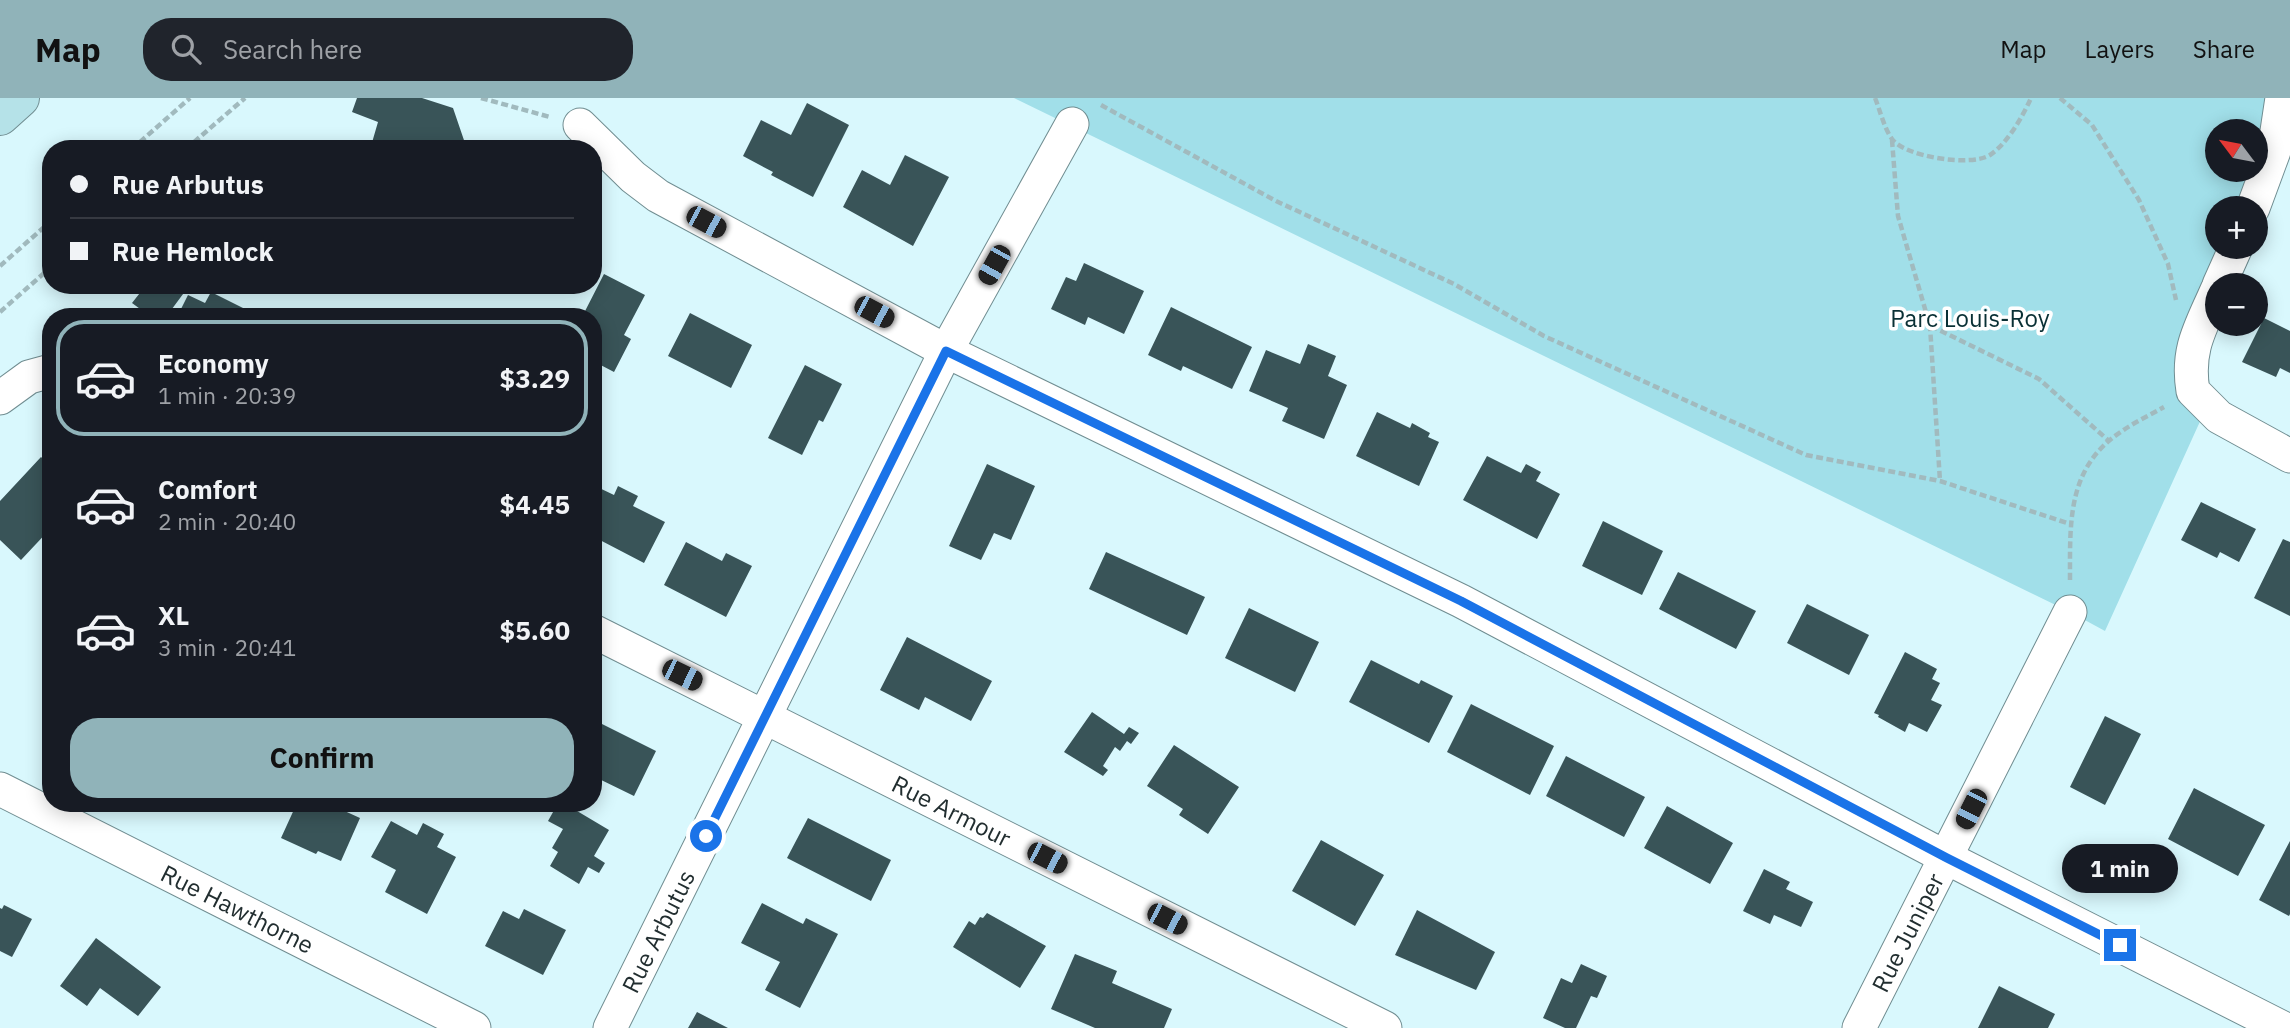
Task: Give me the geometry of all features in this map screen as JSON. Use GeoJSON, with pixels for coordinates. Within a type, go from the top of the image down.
{"type":"FeatureCollection","features":[{"type":"Feature","properties":{"kind":"main road"},"geometry":{"type":"LineString","coordinates":[[0,116],[20,98]]}},
{"type":"Feature","properties":{"kind":"street"},"geometry":{"type":"LineString","coordinates":[[2257,196],[2274,150],[2282,98]]}},
{"type":"Feature","properties":{"kind":"street","name":"Rue Arbutus"},"geometry":{"type":"LineString","coordinates":[[610,1028],[946,351],[1072,124]]}},
{"type":"Feature","properties":{"kind":"street"},"geometry":{"type":"LineString","coordinates":[[580,125],[595,140]]}},
{"type":"Feature","properties":{"kind":"street"},"geometry":{"type":"LineString","coordinates":[[602,147],[633,177],[658,196],[946,351],[1461,601],[1947,858],[2283,1028]]}},
{"type":"Feature","properties":{"kind":"street"},"geometry":{"type":"LineString","coordinates":[[2205,317],[2190,357],[2193,391],[2219,417],[2290,456]]}},
{"type":"Feature","properties":{"kind":"street"},"geometry":{"type":"LineString","coordinates":[[0,398],[29,377],[42,373]]}},
{"type":"Feature","properties":{"kind":"street","name":"Rue Juniper"},"geometry":{"type":"LineString","coordinates":[[1859,1028],[2070,612]]}},
{"type":"Feature","properties":{"kind":"street","name":"Rue Armour"},"geometry":{"type":"LineString","coordinates":[[602,635],[1385,1028]]}},
{"type":"Feature","properties":{"kind":"street","name":"Rue Hawthorne"},"geometry":{"type":"LineString","coordinates":[[0,789],[42,810]]}},
{"type":"Feature","properties":{"kind":"street","name":"Rue Hawthorne"},"geometry":{"type":"LineString","coordinates":[[46,812],[474,1028]]}},
{"type":"Feature","properties":{"kind":"path"},"geometry":{"type":"LineString","coordinates":[[142,140],[190,98]]}},
{"type":"Feature","properties":{"kind":"path"},"geometry":{"type":"LineString","coordinates":[[196,140],[244,98]]}},
{"type":"Feature","properties":{"kind":"path"},"geometry":{"type":"LineString","coordinates":[[481,98],[580,125]]}},
{"type":"Feature","properties":{"kind":"path"},"geometry":{"type":"LineString","coordinates":[[1875,98],[1892,140],[1898,216],[1930,326],[1940,481]]}},
{"type":"Feature","properties":{"kind":"path"},"geometry":{"type":"LineString","coordinates":[[1892,140],[1915,153],[1951,161],[1989,156],[2019,124],[2031,98]]}},
{"type":"Feature","properties":{"kind":"path"},"geometry":{"type":"LineString","coordinates":[[2060,98],[2092,125],[2139,200],[2168,264],[2177,306],[2195,340]]}},
{"type":"Feature","properties":{"kind":"path"},"geometry":{"type":"LineString","coordinates":[[1100,104],[1276,201],[1454,284],[1544,336],[1806,455],[1940,481],[2070,524]]}},
{"type":"Feature","properties":{"kind":"path"},"geometry":{"type":"LineString","coordinates":[[0,266],[42,229]]}},
{"type":"Feature","properties":{"kind":"path"},"geometry":{"type":"LineString","coordinates":[[0,312],[42,275]]}},
{"type":"Feature","properties":{"kind":"path"},"geometry":{"type":"LineString","coordinates":[[1930,326],[2039,379],[2109,441]]}},
{"type":"Feature","properties":{"kind":"path"},"geometry":{"type":"LineString","coordinates":[[2070,612],[2070,524],[2080,479],[2094,456],[2123,430],[2193,391]]}},
{"type":"Feature","properties":{"kind":"green space","name":"Parc Louis-Roy"},"geometry":{"type":"Polygon","coordinates":[[[1014,98],[2282,98],[2268,151],[2268,119],[2205,119],[2205,182],[2260,182],[2256,196],[2205,196],[2205,259],[2231,259],[2225,273],[2205,273],[2205,317],[2195,340],[2207,406],[2105,631],[1014,98]]]}},
{"type":"Feature","properties":{"kind":"building"},"geometry":{"type":"Polygon","coordinates":[[[357,98],[422,98],[453,108],[464,140],[373,140],[378,122],[352,112],[357,98]]]}},
{"type":"Feature","properties":{"kind":"building"},"geometry":{"type":"Polygon","coordinates":[[[807,103],[849,125],[813,197],[771,175],[773,172],[743,156],[761,120],[791,135],[807,103]]]}},
{"type":"Feature","properties":{"kind":"building"},"geometry":{"type":"Polygon","coordinates":[[[905,155],[949,177],[913,246],[843,207],[862,170],[890,185],[905,155]]]}},
{"type":"Feature","properties":{"kind":"building"},"geometry":{"type":"Polygon","coordinates":[[[1084,263],[1144,291],[1124,334],[1088,317],[1085,325],[1051,309],[1066,277],[1076,281],[1084,263]]]}},
{"type":"Feature","properties":{"kind":"building"},"geometry":{"type":"Polygon","coordinates":[[[604,274],[645,295],[624,335],[631,339],[614,372],[602,366],[602,308],[587,308],[594,294],[602,294],[604,274]]]}},
{"type":"Feature","properties":{"kind":"building"},"geometry":{"type":"Polygon","coordinates":[[[139,294],[183,294],[173,308],[139,308],[132,303],[139,294]]]}},
{"type":"Feature","properties":{"kind":"building"},"geometry":{"type":"Polygon","coordinates":[[[210,294],[215,294],[243,308],[182,308],[188,295],[205,303],[210,294]]]}},
{"type":"Feature","properties":{"kind":"building"},"geometry":{"type":"Polygon","coordinates":[[[1171,307],[1252,347],[1232,389],[1183,366],[1181,371],[1148,355],[1171,307]]]}},
{"type":"Feature","properties":{"kind":"building"},"geometry":{"type":"Polygon","coordinates":[[[690,313],[752,345],[731,388],[668,356],[690,313]]]}},
{"type":"Feature","properties":{"kind":"building"},"geometry":{"type":"Polygon","coordinates":[[[2268,320],[2290,331],[2290,373],[2280,368],[2276,377],[2242,362],[2255,336],[2268,336],[2268,320]]]}},
{"type":"Feature","properties":{"kind":"building"},"geometry":{"type":"Polygon","coordinates":[[[1308,344],[1336,356],[1328,376],[1347,385],[1324,439],[1282,421],[1288,408],[1249,391],[1266,350],[1300,364],[1308,344]]]}},
{"type":"Feature","properties":{"kind":"building"},"geometry":{"type":"Polygon","coordinates":[[[805,365],[842,384],[823,422],[819,420],[802,455],[768,438],[805,365]]]}},
{"type":"Feature","properties":{"kind":"building"},"geometry":{"type":"Polygon","coordinates":[[[1377,412],[1410,428],[1412,423],[1430,433],[1428,437],[1439,442],[1419,486],[1356,456],[1377,412]]]}},
{"type":"Feature","properties":{"kind":"building"},"geometry":{"type":"Polygon","coordinates":[[[1487,456],[1521,473],[1526,464],[1541,472],[1536,481],[1560,494],[1537,539],[1463,500],[1487,456]]]}},
{"type":"Feature","properties":{"kind":"building"},"geometry":{"type":"Polygon","coordinates":[[[42,458],[42,538],[21,560],[0,540],[0,501],[42,458]]]}},
{"type":"Feature","properties":{"kind":"building"},"geometry":{"type":"Polygon","coordinates":[[[987,464],[1035,486],[1011,540],[994,533],[981,560],[949,546],[987,464]]]}},
{"type":"Feature","properties":{"kind":"building"},"geometry":{"type":"Polygon","coordinates":[[[618,486],[638,496],[633,506],[665,522],[644,563],[602,541],[602,489],[614,495],[618,486]]]}},
{"type":"Feature","properties":{"kind":"building"},"geometry":{"type":"Polygon","coordinates":[[[2201,502],[2256,529],[2239,562],[2220,552],[2217,558],[2181,540],[2201,502]]]}},
{"type":"Feature","properties":{"kind":"building"},"geometry":{"type":"Polygon","coordinates":[[[1603,521],[1663,551],[1642,595],[1582,566],[1603,521]]]}},
{"type":"Feature","properties":{"kind":"building"},"geometry":{"type":"Polygon","coordinates":[[[2283,539],[2290,542],[2290,616],[2254,598],[2283,539]]]}},
{"type":"Feature","properties":{"kind":"building"},"geometry":{"type":"Polygon","coordinates":[[[686,542],[722,561],[726,553],[752,566],[726,617],[664,585],[686,542]]]}},
{"type":"Feature","properties":{"kind":"building"},"geometry":{"type":"Polygon","coordinates":[[[1106,552],[1205,597],[1187,635],[1089,589],[1106,552]]]}},
{"type":"Feature","properties":{"kind":"building"},"geometry":{"type":"Polygon","coordinates":[[[1678,572],[1756,611],[1736,649],[1659,609],[1678,572]]]}},
{"type":"Feature","properties":{"kind":"building"},"geometry":{"type":"Polygon","coordinates":[[[1807,604],[1869,635],[1849,675],[1787,643],[1807,604]]]}},
{"type":"Feature","properties":{"kind":"building"},"geometry":{"type":"Polygon","coordinates":[[[1249,608],[1319,642],[1295,692],[1225,658],[1249,608]]]}},
{"type":"Feature","properties":{"kind":"building"},"geometry":{"type":"Polygon","coordinates":[[[907,637],[992,681],[971,721],[925,697],[919,710],[880,690],[907,637]]]}},
{"type":"Feature","properties":{"kind":"building"},"geometry":{"type":"Polygon","coordinates":[[[1905,652],[1937,669],[1932,679],[1940,683],[1931,700],[1942,705],[1927,732],[1909,723],[1905,732],[1874,713],[1905,652]]]}},
{"type":"Feature","properties":{"kind":"building"},"geometry":{"type":"Polygon","coordinates":[[[1371,660],[1419,684],[1421,680],[1453,696],[1429,743],[1349,702],[1371,660]]]}},
{"type":"Feature","properties":{"kind":"building"},"geometry":{"type":"Polygon","coordinates":[[[1471,704],[1554,746],[1530,795],[1447,752],[1471,704]]]}},
{"type":"Feature","properties":{"kind":"building"},"geometry":{"type":"Polygon","coordinates":[[[1092,712],[1124,734],[1129,727],[1139,733],[1131,744],[1127,741],[1120,751],[1115,747],[1103,766],[1108,770],[1103,776],[1064,752],[1092,712]]]}},
{"type":"Feature","properties":{"kind":"building"},"geometry":{"type":"Polygon","coordinates":[[[2105,716],[2141,734],[2105,805],[2070,787],[2105,716]]]}},
{"type":"Feature","properties":{"kind":"building"},"geometry":{"type":"Polygon","coordinates":[[[602,724],[656,751],[634,796],[602,780],[602,724]]]}},
{"type":"Feature","properties":{"kind":"building"},"geometry":{"type":"Polygon","coordinates":[[[1174,745],[1239,787],[1208,834],[1179,815],[1183,809],[1147,786],[1174,745]]]}},
{"type":"Feature","properties":{"kind":"building"},"geometry":{"type":"Polygon","coordinates":[[[1566,756],[1645,797],[1624,837],[1546,796],[1566,756]]]}},
{"type":"Feature","properties":{"kind":"building"},"geometry":{"type":"Polygon","coordinates":[[[2194,788],[2265,825],[2238,876],[2168,839],[2194,788]]]}},
{"type":"Feature","properties":{"kind":"building"},"geometry":{"type":"Polygon","coordinates":[[[1667,806],[1733,843],[1710,884],[1644,848],[1667,806]]]}},
{"type":"Feature","properties":{"kind":"building"},"geometry":{"type":"Polygon","coordinates":[[[293,812],[347,812],[360,818],[341,861],[318,851],[316,854],[281,838],[293,812]]]}},
{"type":"Feature","properties":{"kind":"building"},"geometry":{"type":"Polygon","coordinates":[[[553,812],[579,812],[609,830],[594,856],[605,863],[599,873],[588,867],[579,884],[550,866],[558,852],[552,848],[563,829],[548,821],[553,812]]]}},
{"type":"Feature","properties":{"kind":"building"},"geometry":{"type":"Polygon","coordinates":[[[808,818],[891,860],[871,901],[787,858],[808,818]]]}},
{"type":"Feature","properties":{"kind":"building"},"geometry":{"type":"Polygon","coordinates":[[[391,821],[417,835],[423,823],[444,834],[437,847],[456,857],[427,914],[385,892],[396,870],[371,857],[391,821]]]}},
{"type":"Feature","properties":{"kind":"building"},"geometry":{"type":"Polygon","coordinates":[[[1321,840],[1384,875],[1355,926],[1292,891],[1321,840]]]}},
{"type":"Feature","properties":{"kind":"building"},"geometry":{"type":"Polygon","coordinates":[[[2290,841],[2290,914],[2289,916],[2259,900],[2290,841]]]}},
{"type":"Feature","properties":{"kind":"building"},"geometry":{"type":"Polygon","coordinates":[[[1764,869],[1790,882],[1786,889],[1813,902],[1801,927],[1774,915],[1770,924],[1743,911],[1764,869]]]}},
{"type":"Feature","properties":{"kind":"building"},"geometry":{"type":"Polygon","coordinates":[[[762,903],[803,924],[806,918],[838,934],[800,1008],[765,990],[780,962],[741,943],[762,903]]]}},
{"type":"Feature","properties":{"kind":"building"},"geometry":{"type":"Polygon","coordinates":[[[4,905],[32,919],[12,957],[0,951],[0,908],[4,905]]]}},
{"type":"Feature","properties":{"kind":"building"},"geometry":{"type":"Polygon","coordinates":[[[524,909],[566,930],[543,975],[485,946],[503,911],[519,919],[524,909]]]}},
{"type":"Feature","properties":{"kind":"building"},"geometry":{"type":"Polygon","coordinates":[[[1417,910],[1495,952],[1476,990],[1395,955],[1417,910]]]}},
{"type":"Feature","properties":{"kind":"building"},"geometry":{"type":"Polygon","coordinates":[[[987,913],[1046,946],[1020,988],[953,947],[969,921],[975,925],[980,917],[983,918],[987,913]]]}},
{"type":"Feature","properties":{"kind":"building"},"geometry":{"type":"Polygon","coordinates":[[[96,938],[161,987],[138,1016],[100,988],[87,1006],[60,986],[96,938]]]}},
{"type":"Feature","properties":{"kind":"building"},"geometry":{"type":"Polygon","coordinates":[[[1075,954],[1117,971],[1112,983],[1172,1009],[1164,1028],[1095,1028],[1051,1009],[1075,954]]]}},
{"type":"Feature","properties":{"kind":"building"},"geometry":{"type":"Polygon","coordinates":[[[1581,964],[1607,976],[1597,998],[1591,996],[1576,1028],[1565,1028],[1543,1018],[1561,978],[1572,983],[1581,964]]]}},
{"type":"Feature","properties":{"kind":"building"},"geometry":{"type":"Polygon","coordinates":[[[1999,986],[2055,1014],[2048,1028],[1978,1028],[1999,986]]]}},
{"type":"Feature","properties":{"kind":"building"},"geometry":{"type":"Polygon","coordinates":[[[697,1012],[728,1028],[688,1028],[697,1012]]]}},
{"type":"Feature","properties":{"kind":"route"},"geometry":{"type":"LineString","coordinates":[[706,836],[946,351],[1461,601],[1947,858],[2120,945]]}}]}
